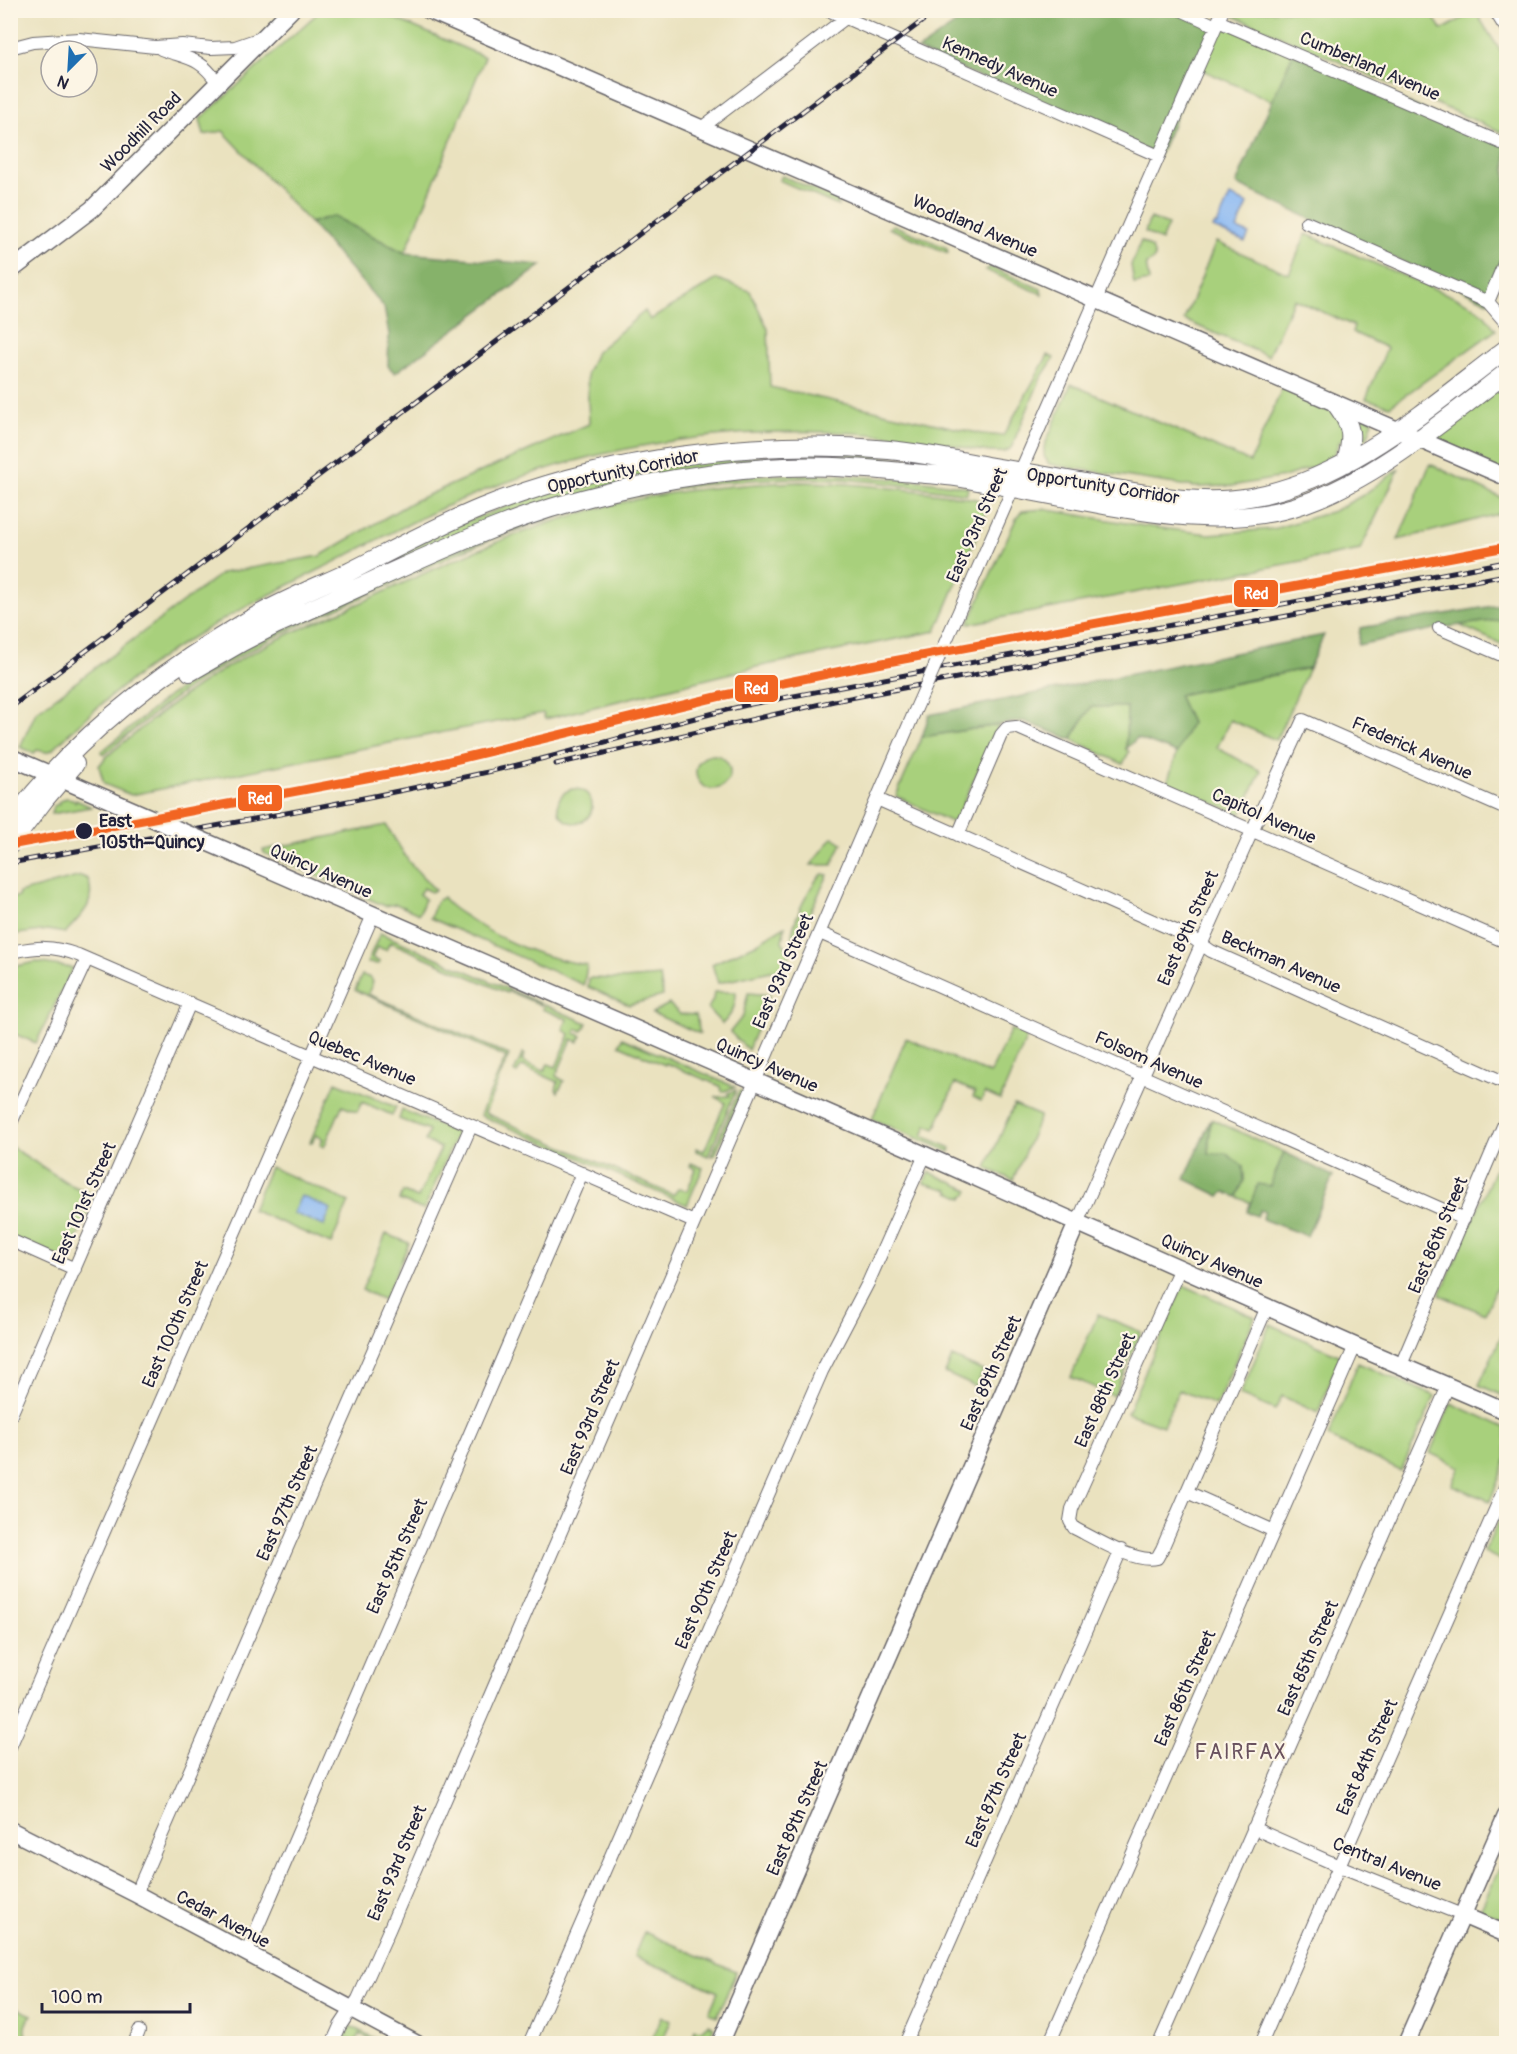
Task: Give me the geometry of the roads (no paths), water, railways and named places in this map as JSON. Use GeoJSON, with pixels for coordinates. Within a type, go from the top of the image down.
{"type":"FeatureCollection","features":[{"type":"Feature","properties":{"kind":"main road"},"geometry":{"type":"LineString","coordinates":[[1498,10],[1506,23]]}},
{"type":"Feature","properties":{"kind":"main road","name":"Opportunity Corridor"},"geometry":{"type":"LineString","coordinates":[[11,822],[127,702],[162,676],[252,618],[483,507],[542,488],[601,471],[653,460],[710,452],[782,447],[838,447],[931,455],[1162,497],[1215,500],[1251,497],[1312,479],[1346,463],[1397,430],[1506,350]]}},
{"type":"Feature","properties":{"kind":"main road","name":"Opportunity Corridor"},"geometry":{"type":"LineString","coordinates":[[10,844],[32,817],[55,776],[172,684],[214,657],[275,625],[441,551],[497,527],[547,510],[597,495],[655,483],[738,471],[786,467],[856,468],[931,474],[1156,515],[1199,518],[1253,515],[1293,507],[1327,494],[1419,439],[1506,373]]}},
{"type":"Feature","properties":{"kind":"main road"},"geometry":{"type":"LineString","coordinates":[[1336,404],[1351,429],[1352,440],[1346,463]]}},
{"type":"Feature","properties":{"kind":"street","name":"Woodhill Road"},"geometry":{"type":"LineString","coordinates":[[10,271],[92,209],[291,10]]}},
{"type":"Feature","properties":{"kind":"street","name":"Woodland Avenue"},"geometry":{"type":"LineString","coordinates":[[428,10],[1506,477]]}},
{"type":"Feature","properties":{"kind":"street","name":"Kennedy Avenue"},"geometry":{"type":"LineString","coordinates":[[828,10],[851,14],[1159,156]]}},
{"type":"Feature","properties":{"kind":"street","name":"Cumberland Avenue"},"geometry":{"type":"LineString","coordinates":[[1181,10],[1219,19],[1506,145]]}},
{"type":"Feature","properties":{"kind":"street"},"geometry":{"type":"LineString","coordinates":[[700,129],[851,14]]}},
{"type":"Feature","properties":{"kind":"street","name":"East 93rd Street"},"geometry":{"type":"LineString","coordinates":[[332,2043],[358,1999],[389,1930],[914,712],[1097,301],[1219,19]]}},
{"type":"Feature","properties":{"kind":"street"},"geometry":{"type":"LineString","coordinates":[[10,48],[33,42],[79,39],[155,47],[182,45],[211,48],[235,47],[262,38]]}},
{"type":"Feature","properties":{"kind":"street"},"geometry":{"type":"LineString","coordinates":[[155,47],[203,64],[217,82]]}},
{"type":"Feature","properties":{"kind":"street"},"geometry":{"type":"LineString","coordinates":[[1306,222],[1488,302],[1506,323]]}},
{"type":"Feature","properties":{"kind":"street"},"geometry":{"type":"LineString","coordinates":[[1488,302],[1506,259]]}},
{"type":"Feature","properties":{"kind":"street"},"geometry":{"type":"LineString","coordinates":[[1439,628],[1506,657]]}},
{"type":"Feature","properties":{"kind":"street","name":"Frederick Avenue"},"geometry":{"type":"LineString","coordinates":[[1303,720],[1506,809]]}},
{"type":"Feature","properties":{"kind":"street","name":"East 89th Street"},"geometry":{"type":"LineString","coordinates":[[720,2043],[1077,1223],[1303,720]]}},
{"type":"Feature","properties":{"kind":"street","name":"Capitol Avenue"},"geometry":{"type":"LineString","coordinates":[[958,835],[1001,735],[1007,728],[1016,727],[1506,942]]}},
{"type":"Feature","properties":{"kind":"street","name":"Quincy Avenue"},"geometry":{"type":"LineString","coordinates":[[10,757],[925,1155],[1355,1347],[1506,1411]]}},
{"type":"Feature","properties":{"kind":"street","name":"Beckman Avenue"},"geometry":{"type":"LineString","coordinates":[[877,799],[1192,938],[1211,951],[1506,1083]]}},
{"type":"Feature","properties":{"kind":"street","name":"East 100th Street"},"geometry":{"type":"LineString","coordinates":[[10,1747],[373,915]]}},
{"type":"Feature","properties":{"kind":"street","name":"Folsom Avenue"},"geometry":{"type":"LineString","coordinates":[[820,933],[1464,1219]]}},
{"type":"Feature","properties":{"kind":"street","name":"Quebec Avenue"},"geometry":{"type":"LineString","coordinates":[[10,952],[37,947],[62,949],[694,1222]]}},
{"type":"Feature","properties":{"kind":"street"},"geometry":{"type":"LineString","coordinates":[[10,1125],[87,959]]}},
{"type":"Feature","properties":{"kind":"street","name":"East 101st Street"},"geometry":{"type":"LineString","coordinates":[[10,1416],[190,1003]]}},
{"type":"Feature","properties":{"kind":"street","name":"East 86th Street"},"geometry":{"type":"LineString","coordinates":[[1401,1365],[1506,1119]]}},
{"type":"Feature","properties":{"kind":"street","name":"East 97th Street"},"geometry":{"type":"LineString","coordinates":[[136,1894],[471,1126]]}},
{"type":"Feature","properties":{"kind":"street","name":"East 90th Street"},"geometry":{"type":"LineString","coordinates":[[529,2043],[822,1371],[868,1283],[925,1155]]}},
{"type":"Feature","properties":{"kind":"street","name":"East 95th Street"},"geometry":{"type":"LineString","coordinates":[[246,1954],[582,1173]]}},
{"type":"Feature","properties":{"kind":"street"},"geometry":{"type":"LineString","coordinates":[[10,1240],[75,1269]]}},
{"type":"Feature","properties":{"kind":"street","name":"East 88th Street"},"geometry":{"type":"LineString","coordinates":[[1121,1550],[1074,1528],[1070,1521],[1072,1509],[1180,1268]]}},
{"type":"Feature","properties":{"kind":"street"},"geometry":{"type":"LineString","coordinates":[[1121,1550],[1138,1558],[1150,1560],[1157,1558],[1267,1307]]}},
{"type":"Feature","properties":{"kind":"street","name":"East 86th Street"},"geometry":{"type":"LineString","coordinates":[[1048,2043],[1355,1347]]}},
{"type":"Feature","properties":{"kind":"street","name":"East 85th Street"},"geometry":{"type":"LineString","coordinates":[[1159,2043],[1448,1386]]}},
{"type":"Feature","properties":{"kind":"street","name":"East 84th Street"},"geometry":{"type":"LineString","coordinates":[[1261,2043],[1506,1485]]}},
{"type":"Feature","properties":{"kind":"street"},"geometry":{"type":"LineString","coordinates":[[1187,1492],[1274,1531]]}},
{"type":"Feature","properties":{"kind":"street","name":"East 87th Street"},"geometry":{"type":"LineString","coordinates":[[905,2043],[1121,1550]]}},
{"type":"Feature","properties":{"kind":"street"},"geometry":{"type":"LineString","coordinates":[[1406,2043],[1506,1816]]}},
{"type":"Feature","properties":{"kind":"street","name":"Central Avenue"},"geometry":{"type":"LineString","coordinates":[[1253,1828],[1339,1866],[1506,1934]]}},
{"type":"Feature","properties":{"kind":"street","name":"Cedar Avenue"},"geometry":{"type":"LineString","coordinates":[[10,1830],[417,2043]]}},
{"type":"Feature","properties":{"kind":"street"},"geometry":{"type":"LineString","coordinates":[[134,2043],[140,2031]]}},
{"type":"Feature","properties":{"kind":"water"},"geometry":{"type":"Polygon","coordinates":[[[1230,196],[1248,204],[1237,229],[1249,234],[1245,242],[1213,228],[1215,224],[1217,225],[1230,196]]]}},
{"type":"Feature","properties":{"kind":"water"},"geometry":{"type":"Polygon","coordinates":[[[301,1196],[331,1209],[324,1226],[293,1213],[301,1196]]]}},
{"type":"Feature","properties":{"kind":"railway"},"geometry":{"type":"LineString","coordinates":[[10,708],[937,10]]}},
{"type":"Feature","properties":{"kind":"railway"},"geometry":{"type":"LineString","coordinates":[[10,863],[424,786],[517,765],[751,704],[1506,562]]}},
{"type":"Feature","properties":{"kind":"railway"},"geometry":{"type":"LineString","coordinates":[[556,764],[834,701],[1506,575]]}},
{"type":"Feature","properties":{"kind":"place","name":"East 105th–Quincy"},"geometry":{"type":"Point","coordinates":[84,831]}},
{"type":"Feature","properties":{"kind":"district","name":"FAIRFAX"},"geometry":{"type":"Point","coordinates":[1241,1752]}}]}
